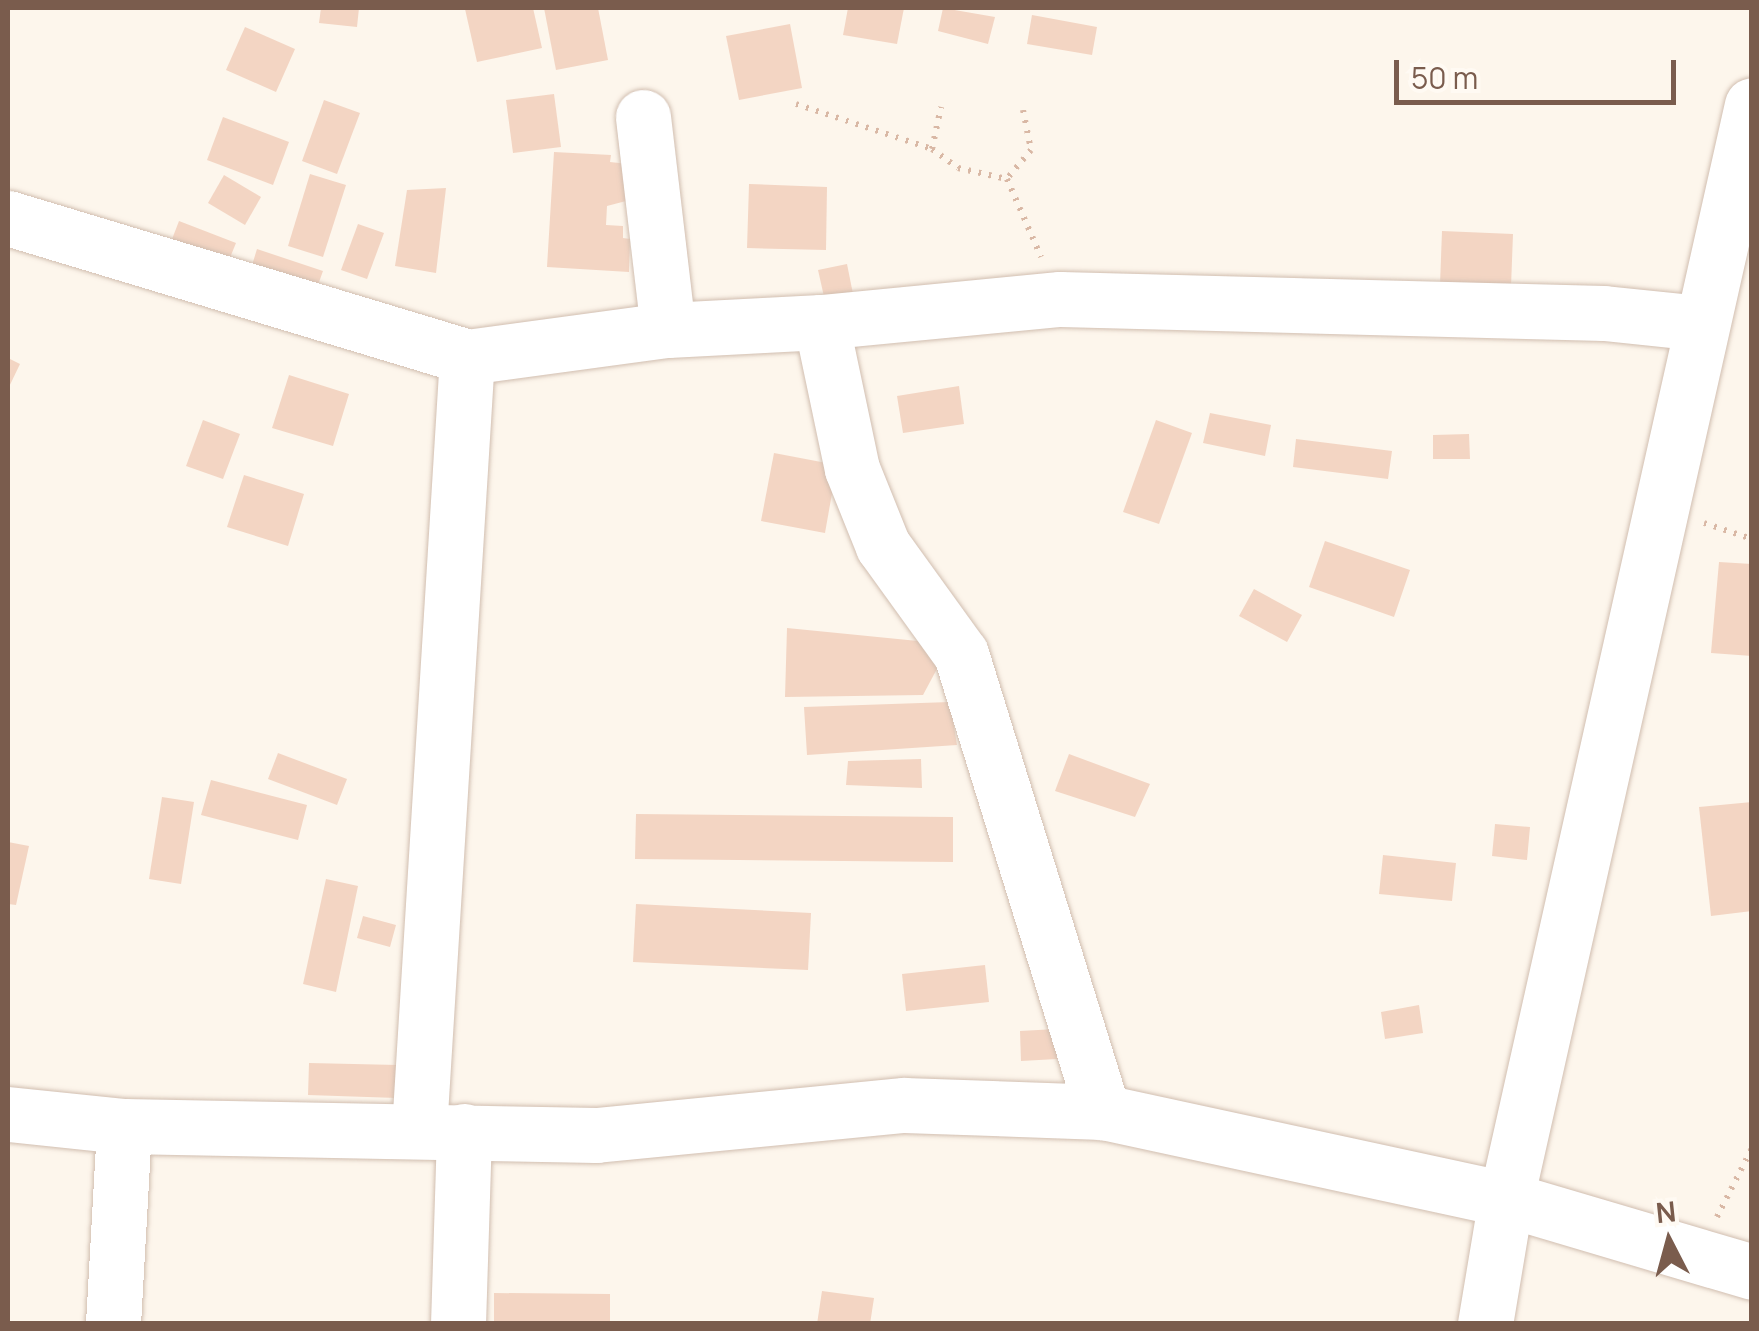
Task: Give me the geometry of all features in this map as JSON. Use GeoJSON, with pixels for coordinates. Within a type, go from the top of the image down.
{"type":"FeatureCollection","features":[{"type":"Feature","properties":{"kind":"street"},"geometry":{"type":"LineString","coordinates":[[1486,1324],[1506,1198],[1752,105]]}},
{"type":"Feature","properties":{"kind":"street"},"geometry":{"type":"LineString","coordinates":[[642,117],[668,330]]}},
{"type":"Feature","properties":{"kind":"street"},"geometry":{"type":"LineString","coordinates":[[8,218],[466,357],[668,330],[821,322],[1060,299],[1604,313],[1701,324]]}},
{"type":"Feature","properties":{"kind":"street"},"geometry":{"type":"LineString","coordinates":[[821,322],[852,469],[883,546],[962,654],[1103,1112]]}},
{"type":"Feature","properties":{"kind":"street"},"geometry":{"type":"LineString","coordinates":[[458,1324],[442,1131],[466,357]]}},
{"type":"Feature","properties":{"kind":"street"},"geometry":{"type":"LineString","coordinates":[[8,1114],[124,1126],[596,1135],[904,1105],[1103,1112],[1506,1198],[1752,1272]]}},
{"type":"Feature","properties":{"kind":"street"},"geometry":{"type":"LineString","coordinates":[[113,1324],[124,1126]]}},
{"type":"Feature","properties":{"kind":"path"},"geometry":{"type":"LineString","coordinates":[[796,104],[932,150],[958,168],[1007,180]]}},
{"type":"Feature","properties":{"kind":"path"},"geometry":{"type":"LineString","coordinates":[[932,150],[941,108]]}},
{"type":"Feature","properties":{"kind":"path"},"geometry":{"type":"LineString","coordinates":[[1007,180],[1031,150],[1023,110]]}},
{"type":"Feature","properties":{"kind":"path"},"geometry":{"type":"LineString","coordinates":[[1007,180],[1060,299]]}},
{"type":"Feature","properties":{"kind":"path"},"geometry":{"type":"LineString","coordinates":[[1699,1254],[1752,1148]]}},
{"type":"Feature","properties":{"kind":"building"},"geometry":{"type":"Polygon","coordinates":[[[321,8],[359,8],[357,27],[319,23],[321,8]]]}},
{"type":"Feature","properties":{"kind":"building"},"geometry":{"type":"Polygon","coordinates":[[[533,8],[542,48],[477,62],[465,9],[533,8]]]}},
{"type":"Feature","properties":{"kind":"building"},"geometry":{"type":"Polygon","coordinates":[[[544,8],[598,8],[608,60],[556,70],[544,8]]]}},
{"type":"Feature","properties":{"kind":"building"},"geometry":{"type":"Polygon","coordinates":[[[848,8],[904,8],[897,44],[843,35],[848,8]]]}},
{"type":"Feature","properties":{"kind":"building"},"geometry":{"type":"Polygon","coordinates":[[[943,8],[995,17],[988,44],[938,31],[943,8]]]}},
{"type":"Feature","properties":{"kind":"building"},"geometry":{"type":"Polygon","coordinates":[[[1032,15],[1097,27],[1092,55],[1027,44],[1032,15]]]}},
{"type":"Feature","properties":{"kind":"building"},"geometry":{"type":"Polygon","coordinates":[[[790,24],[802,88],[739,100],[726,36],[790,24]]]}},
{"type":"Feature","properties":{"kind":"building"},"geometry":{"type":"Polygon","coordinates":[[[245,27],[295,49],[276,92],[226,70],[245,27]]]}},
{"type":"Feature","properties":{"kind":"building"},"geometry":{"type":"Polygon","coordinates":[[[554,94],[561,147],[513,153],[506,100],[554,94]]]}},
{"type":"Feature","properties":{"kind":"building"},"geometry":{"type":"Polygon","coordinates":[[[324,100],[360,113],[337,174],[302,161],[324,100]]]}},
{"type":"Feature","properties":{"kind":"building"},"geometry":{"type":"Polygon","coordinates":[[[223,117],[289,142],[273,185],[207,160],[223,117]]]}},
{"type":"Feature","properties":{"kind":"building"},"geometry":{"type":"Polygon","coordinates":[[[554,152],[611,155],[610,162],[628,164],[626,201],[607,206],[606,225],[623,226],[623,238],[630,239],[629,272],[547,267],[554,152]]]}},
{"type":"Feature","properties":{"kind":"building"},"geometry":{"type":"Polygon","coordinates":[[[310,174],[346,185],[323,257],[288,246],[310,174]]]}},
{"type":"Feature","properties":{"kind":"building"},"geometry":{"type":"Polygon","coordinates":[[[224,175],[261,197],[245,225],[208,203],[224,175]]]}},
{"type":"Feature","properties":{"kind":"building"},"geometry":{"type":"Polygon","coordinates":[[[749,184],[827,187],[826,250],[747,248],[749,184]]]}},
{"type":"Feature","properties":{"kind":"building"},"geometry":{"type":"Polygon","coordinates":[[[446,188],[436,273],[395,266],[407,190],[446,188]]]}},
{"type":"Feature","properties":{"kind":"building"},"geometry":{"type":"Polygon","coordinates":[[[179,221],[236,243],[227,265],[169,247],[179,221]]]}},
{"type":"Feature","properties":{"kind":"building"},"geometry":{"type":"Polygon","coordinates":[[[358,224],[384,233],[367,279],[341,270],[358,224]]]}},
{"type":"Feature","properties":{"kind":"building"},"geometry":{"type":"Polygon","coordinates":[[[1442,231],[1513,234],[1511,287],[1440,285],[1442,231]]]}},
{"type":"Feature","properties":{"kind":"building"},"geometry":{"type":"Polygon","coordinates":[[[257,249],[323,271],[314,296],[249,275],[257,249]]]}},
{"type":"Feature","properties":{"kind":"building"},"geometry":{"type":"Polygon","coordinates":[[[847,264],[853,294],[825,301],[818,270],[847,264]]]}},
{"type":"Feature","properties":{"kind":"building"},"geometry":{"type":"Polygon","coordinates":[[[8,358],[20,364],[8,389],[8,358]]]}},
{"type":"Feature","properties":{"kind":"building"},"geometry":{"type":"Polygon","coordinates":[[[289,375],[349,394],[333,446],[272,428],[289,375]]]}},
{"type":"Feature","properties":{"kind":"building"},"geometry":{"type":"Polygon","coordinates":[[[959,386],[964,424],[903,433],[897,396],[959,386]]]}},
{"type":"Feature","properties":{"kind":"building"},"geometry":{"type":"Polygon","coordinates":[[[1210,413],[1271,425],[1265,456],[1203,443],[1210,413]]]}},
{"type":"Feature","properties":{"kind":"building"},"geometry":{"type":"Polygon","coordinates":[[[203,420],[240,434],[223,479],[186,466],[203,420]]]}},
{"type":"Feature","properties":{"kind":"building"},"geometry":{"type":"Polygon","coordinates":[[[1156,420],[1192,433],[1159,524],[1123,512],[1156,420]]]}},
{"type":"Feature","properties":{"kind":"building"},"geometry":{"type":"Polygon","coordinates":[[[1469,434],[1470,459],[1433,459],[1433,435],[1469,434]]]}},
{"type":"Feature","properties":{"kind":"building"},"geometry":{"type":"Polygon","coordinates":[[[1296,439],[1392,451],[1388,479],[1293,467],[1296,439]]]}},
{"type":"Feature","properties":{"kind":"building"},"geometry":{"type":"Polygon","coordinates":[[[774,453],[837,465],[825,533],[761,521],[774,453]]]}},
{"type":"Feature","properties":{"kind":"building"},"geometry":{"type":"Polygon","coordinates":[[[244,475],[304,494],[288,546],[227,527],[244,475]]]}},
{"type":"Feature","properties":{"kind":"building"},"geometry":{"type":"Polygon","coordinates":[[[1325,541],[1410,570],[1394,617],[1309,587],[1325,541]]]}},
{"type":"Feature","properties":{"kind":"building"},"geometry":{"type":"Polygon","coordinates":[[[1719,562],[1752,564],[1752,656],[1711,653],[1719,562]]]}},
{"type":"Feature","properties":{"kind":"building"},"geometry":{"type":"Polygon","coordinates":[[[1254,589],[1302,615],[1287,642],[1239,616],[1254,589]]]}},
{"type":"Feature","properties":{"kind":"building"},"geometry":{"type":"Polygon","coordinates":[[[787,628],[938,643],[938,667],[923,695],[785,697],[787,628]]]}},
{"type":"Feature","properties":{"kind":"building"},"geometry":{"type":"Polygon","coordinates":[[[950,702],[957,745],[807,755],[804,707],[950,702]]]}},
{"type":"Feature","properties":{"kind":"building"},"geometry":{"type":"Polygon","coordinates":[[[278,753],[347,779],[337,805],[268,779],[278,753]]]}},
{"type":"Feature","properties":{"kind":"building"},"geometry":{"type":"Polygon","coordinates":[[[1069,754],[1150,784],[1135,817],[1055,791],[1069,754]]]}},
{"type":"Feature","properties":{"kind":"building"},"geometry":{"type":"Polygon","coordinates":[[[921,759],[922,788],[846,785],[848,761],[921,759]]]}},
{"type":"Feature","properties":{"kind":"building"},"geometry":{"type":"Polygon","coordinates":[[[211,780],[307,805],[298,840],[201,815],[211,780]]]}},
{"type":"Feature","properties":{"kind":"building"},"geometry":{"type":"Polygon","coordinates":[[[162,797],[194,802],[181,884],[149,879],[162,797]]]}},
{"type":"Feature","properties":{"kind":"building"},"geometry":{"type":"Polygon","coordinates":[[[1752,802],[1752,911],[1711,916],[1699,807],[1752,802]]]}},
{"type":"Feature","properties":{"kind":"building"},"geometry":{"type":"Polygon","coordinates":[[[636,814],[953,817],[953,862],[635,859],[636,814]]]}},
{"type":"Feature","properties":{"kind":"building"},"geometry":{"type":"Polygon","coordinates":[[[1495,824],[1530,827],[1527,860],[1492,856],[1495,824]]]}},
{"type":"Feature","properties":{"kind":"building"},"geometry":{"type":"Polygon","coordinates":[[[8,842],[29,846],[16,905],[8,904],[8,842]]]}},
{"type":"Feature","properties":{"kind":"building"},"geometry":{"type":"Polygon","coordinates":[[[1383,855],[1456,863],[1452,901],[1379,894],[1383,855]]]}},
{"type":"Feature","properties":{"kind":"building"},"geometry":{"type":"Polygon","coordinates":[[[326,879],[358,886],[336,992],[303,984],[326,879]]]}},
{"type":"Feature","properties":{"kind":"building"},"geometry":{"type":"Polygon","coordinates":[[[636,904],[811,913],[808,970],[633,962],[636,904]]]}},
{"type":"Feature","properties":{"kind":"building"},"geometry":{"type":"Polygon","coordinates":[[[363,916],[396,925],[390,947],[357,938],[363,916]]]}},
{"type":"Feature","properties":{"kind":"building"},"geometry":{"type":"Polygon","coordinates":[[[985,965],[989,1002],[906,1011],[902,974],[985,965]]]}},
{"type":"Feature","properties":{"kind":"building"},"geometry":{"type":"Polygon","coordinates":[[[1419,1005],[1423,1033],[1385,1039],[1381,1012],[1419,1005]]]}},
{"type":"Feature","properties":{"kind":"building"},"geometry":{"type":"Polygon","coordinates":[[[1074,1028],[1075,1058],[1021,1061],[1020,1031],[1074,1028]]]}},
{"type":"Feature","properties":{"kind":"building"},"geometry":{"type":"Polygon","coordinates":[[[309,1063],[398,1065],[397,1098],[308,1095],[309,1063]]]}},
{"type":"Feature","properties":{"kind":"building"},"geometry":{"type":"Polygon","coordinates":[[[822,1291],[874,1298],[870,1324],[817,1324],[822,1291]]]}},
{"type":"Feature","properties":{"kind":"building"},"geometry":{"type":"Polygon","coordinates":[[[494,1293],[610,1294],[610,1324],[494,1324],[494,1293]]]}}]}
